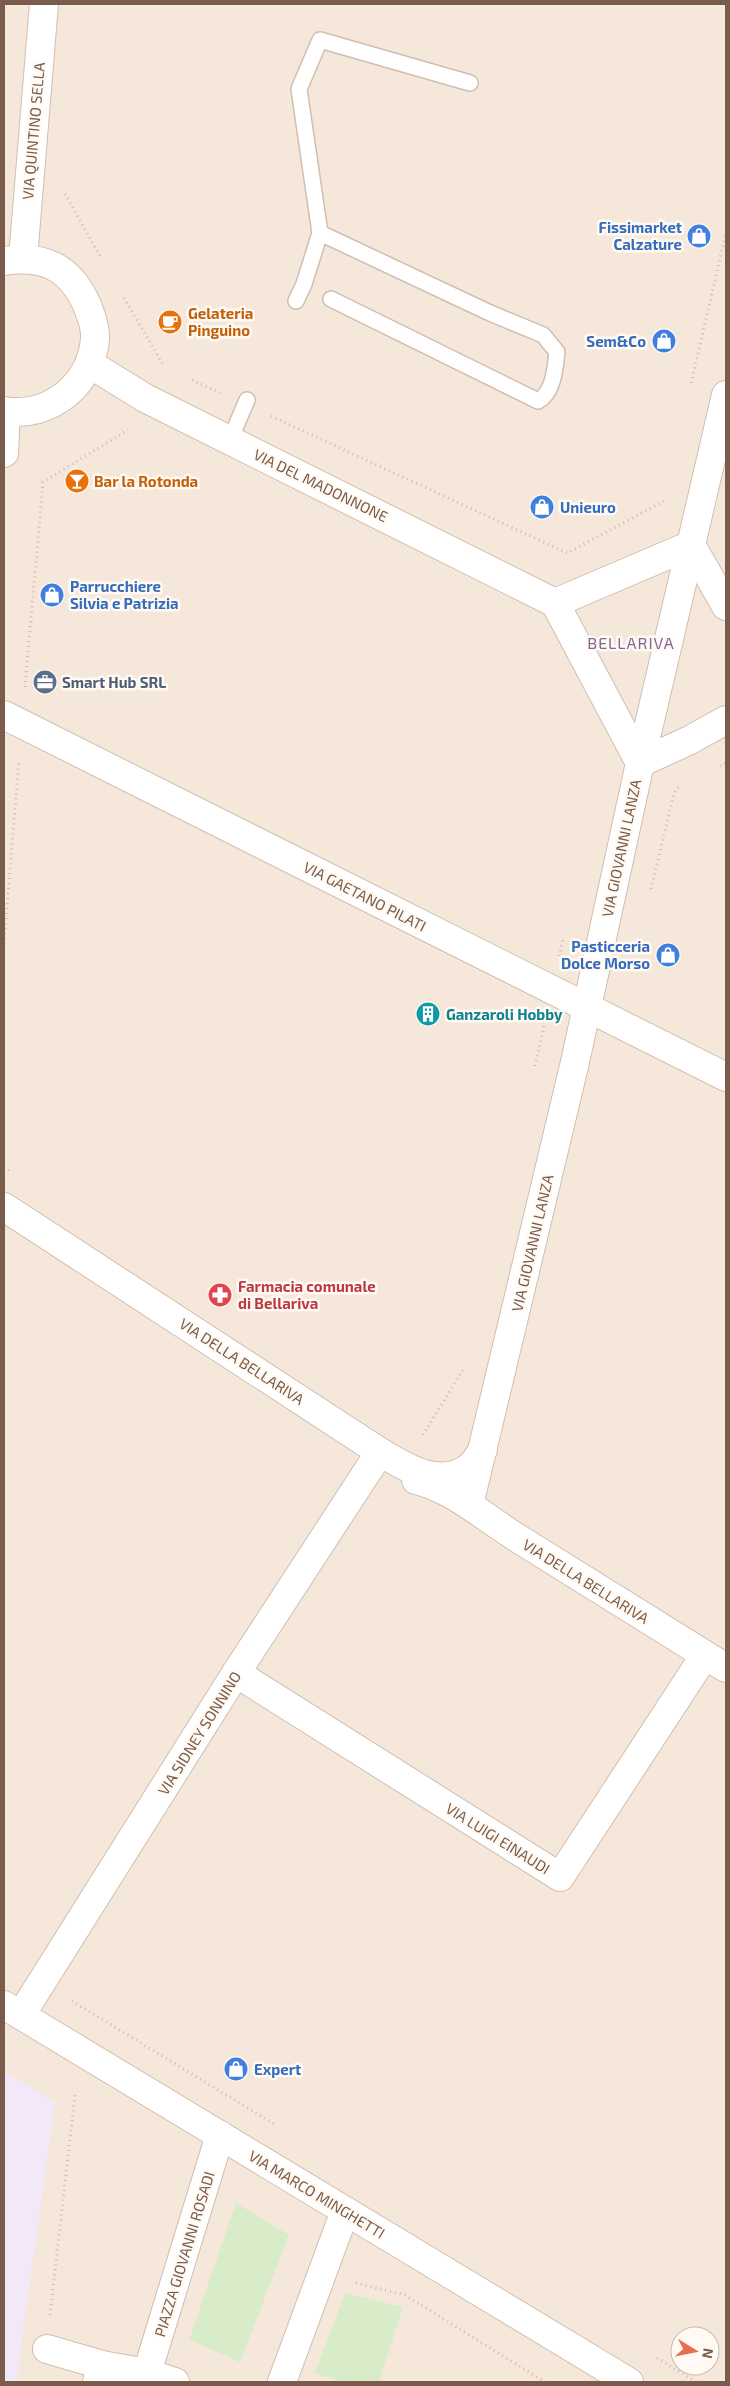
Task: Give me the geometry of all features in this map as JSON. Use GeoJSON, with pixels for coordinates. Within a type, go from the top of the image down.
{"type":"FeatureCollection","features":[{"type":"Feature","properties":{"kind":"street","name":"VIA QUINTINO SELLA"},"geometry":{"type":"LineString","coordinates":[[4,453],[5,412],[29,411],[54,403],[75,388],[90,364],[95,337],[90,313],[79,288],[62,270],[40,262],[13,259],[44,4]]}},
{"type":"Feature","properties":{"kind":"street","name":"VIA DEL MADONNONE"},"geometry":{"type":"LineString","coordinates":[[90,364],[146,398],[555,603]]}},
{"type":"Feature","properties":{"kind":"street","name":"VIA GIOVANNI LANZA"},"geometry":{"type":"LineString","coordinates":[[470,1505],[587,1007],[640,763],[726,395]]}},
{"type":"Feature","properties":{"kind":"street"},"geometry":{"type":"LineString","coordinates":[[726,606],[691,545],[555,603],[640,763],[690,740],[726,720]]}},
{"type":"Feature","properties":{"kind":"street","name":"VIA GAETANO PILATI"},"geometry":{"type":"LineString","coordinates":[[13,719],[726,1077]]}},
{"type":"Feature","properties":{"kind":"street","name":"VIA DELLA BELLARIVA"},"geometry":{"type":"LineString","coordinates":[[4,1207],[380,1452],[414,1472],[439,1477],[458,1473],[471,1466],[482,1450]]}},
{"type":"Feature","properties":{"kind":"street","name":"VIA SIDNEY SONNINO"},"geometry":{"type":"LineString","coordinates":[[12,2010],[380,1452]]}},
{"type":"Feature","properties":{"kind":"street","name":"VIA DELLA BELLARIVA"},"geometry":{"type":"LineString","coordinates":[[361,1482],[384,1475],[403,1476],[431,1484],[470,1505],[506,1531],[716,1662]]}},
{"type":"Feature","properties":{"kind":"street","name":"VIA LUIGI EINAUDI"},"geometry":{"type":"LineString","coordinates":[[236,1673],[560,1877],[716,1662]]}},
{"type":"Feature","properties":{"kind":"street","name":"VIA MARCO MINGHETTI"},"geometry":{"type":"LineString","coordinates":[[12,2010],[630,2382]]}},
{"type":"Feature","properties":{"kind":"street","name":"PIAZZA GIOVANNI ROSADI"},"geometry":{"type":"LineString","coordinates":[[147,2373],[220,2135]]}},
{"type":"Feature","properties":{"kind":"street"},"geometry":{"type":"LineString","coordinates":[[282,2382],[345,2211]]}},
{"type":"Feature","properties":{"kind":"street"},"geometry":{"type":"LineString","coordinates":[[47,2349],[99,2374],[147,2373],[175,2382]]}},
{"type":"Feature","properties":{"kind":"lane"},"geometry":{"type":"LineString","coordinates":[[296,301],[304,284],[320,233],[299,89],[320,40],[470,83]]}},
{"type":"Feature","properties":{"kind":"lane"},"geometry":{"type":"LineString","coordinates":[[320,233],[490,313],[543,335],[557,352],[554,377],[545,397],[538,401],[331,299]]}},
{"type":"Feature","properties":{"kind":"lane"},"geometry":{"type":"LineString","coordinates":[[230,440],[246,402]]}},
{"type":"Feature","properties":{"kind":"path"},"geometry":{"type":"LineString","coordinates":[[65,187],[64,194],[104,264]]}},
{"type":"Feature","properties":{"kind":"path"},"geometry":{"type":"LineString","coordinates":[[690,387],[726,233]]}},
{"type":"Feature","properties":{"kind":"path"},"geometry":{"type":"LineString","coordinates":[[119,290],[163,366],[172,370]]}},
{"type":"Feature","properties":{"kind":"path"},"geometry":{"type":"LineString","coordinates":[[188,378],[246,402],[567,553],[664,503],[666,493]]}},
{"type":"Feature","properties":{"kind":"path"},"geometry":{"type":"LineString","coordinates":[[4,944],[13,719],[43,482],[127,430],[136,434]]}},
{"type":"Feature","properties":{"kind":"path"},"geometry":{"type":"LineString","coordinates":[[718,767],[726,763]]}},
{"type":"Feature","properties":{"kind":"path"},"geometry":{"type":"LineString","coordinates":[[650,894],[674,793],[680,785],[687,782]]}},
{"type":"Feature","properties":{"kind":"path"},"geometry":{"type":"LineString","coordinates":[[534,1071],[564,937]]}},
{"type":"Feature","properties":{"kind":"path"},"geometry":{"type":"LineString","coordinates":[[4,1167],[20,1178]]}},
{"type":"Feature","properties":{"kind":"path"},"geometry":{"type":"LineString","coordinates":[[414,1431],[422,1436],[466,1365]]}},
{"type":"Feature","properties":{"kind":"path"},"geometry":{"type":"LineString","coordinates":[[47,2349],[75,2095]]}},
{"type":"Feature","properties":{"kind":"path"},"geometry":{"type":"LineString","coordinates":[[352,2282],[405,2295],[545,2382]]}},
{"type":"Feature","properties":{"kind":"shaded area"},"geometry":{"type":"Polygon","coordinates":[[[4,4],[726,4],[726,2382],[4,2382],[4,4]]]}},
{"type":"Feature","properties":{"kind":"shaded area"},"geometry":{"type":"Polygon","coordinates":[[[4,2072],[55,2102],[16,2382],[4,2382],[4,2072]]]}},
{"type":"Feature","properties":{"kind":"green space"},"geometry":{"type":"Polygon","coordinates":[[[236,2203],[289,2235],[240,2362],[189,2340],[236,2203]]]}},
{"type":"Feature","properties":{"kind":"green space"},"geometry":{"type":"Polygon","coordinates":[[[345,2293],[403,2307],[379,2382],[344,2382],[315,2373],[345,2293]]]}},
{"type":"Feature","properties":{"kind":"place","name":"Fissimarket Calzature"},"geometry":{"type":"Point","coordinates":[699,236]}},
{"type":"Feature","properties":{"kind":"place","name":"Gelateria Pinguino"},"geometry":{"type":"Point","coordinates":[170,322]}},
{"type":"Feature","properties":{"kind":"place","name":"Sem&Co"},"geometry":{"type":"Point","coordinates":[664,341]}},
{"type":"Feature","properties":{"kind":"place","name":"Bar la Rotonda"},"geometry":{"type":"Point","coordinates":[77,481]}},
{"type":"Feature","properties":{"kind":"place","name":"Unieuro"},"geometry":{"type":"Point","coordinates":[542,507]}},
{"type":"Feature","properties":{"kind":"place","name":"Parrucchiere Silvia e Patrizia"},"geometry":{"type":"Point","coordinates":[52,595]}},
{"type":"Feature","properties":{"kind":"place","name":"Smart Hub SRL"},"geometry":{"type":"Point","coordinates":[45,682]}},
{"type":"Feature","properties":{"kind":"place","name":"Pasticceria Dolce Morso"},"geometry":{"type":"Point","coordinates":[668,955]}},
{"type":"Feature","properties":{"kind":"place","name":"Ganzaroli Hobby"},"geometry":{"type":"Point","coordinates":[428,1014]}},
{"type":"Feature","properties":{"kind":"place","name":"Farmacia comunale di Bellariva"},"geometry":{"type":"Point","coordinates":[220,1295]}},
{"type":"Feature","properties":{"kind":"place","name":"Expert"},"geometry":{"type":"Point","coordinates":[236,2069]}},
{"type":"Feature","properties":{"kind":"district","name":"BELLARIVA"},"geometry":{"type":"Point","coordinates":[631,642]}}]}
